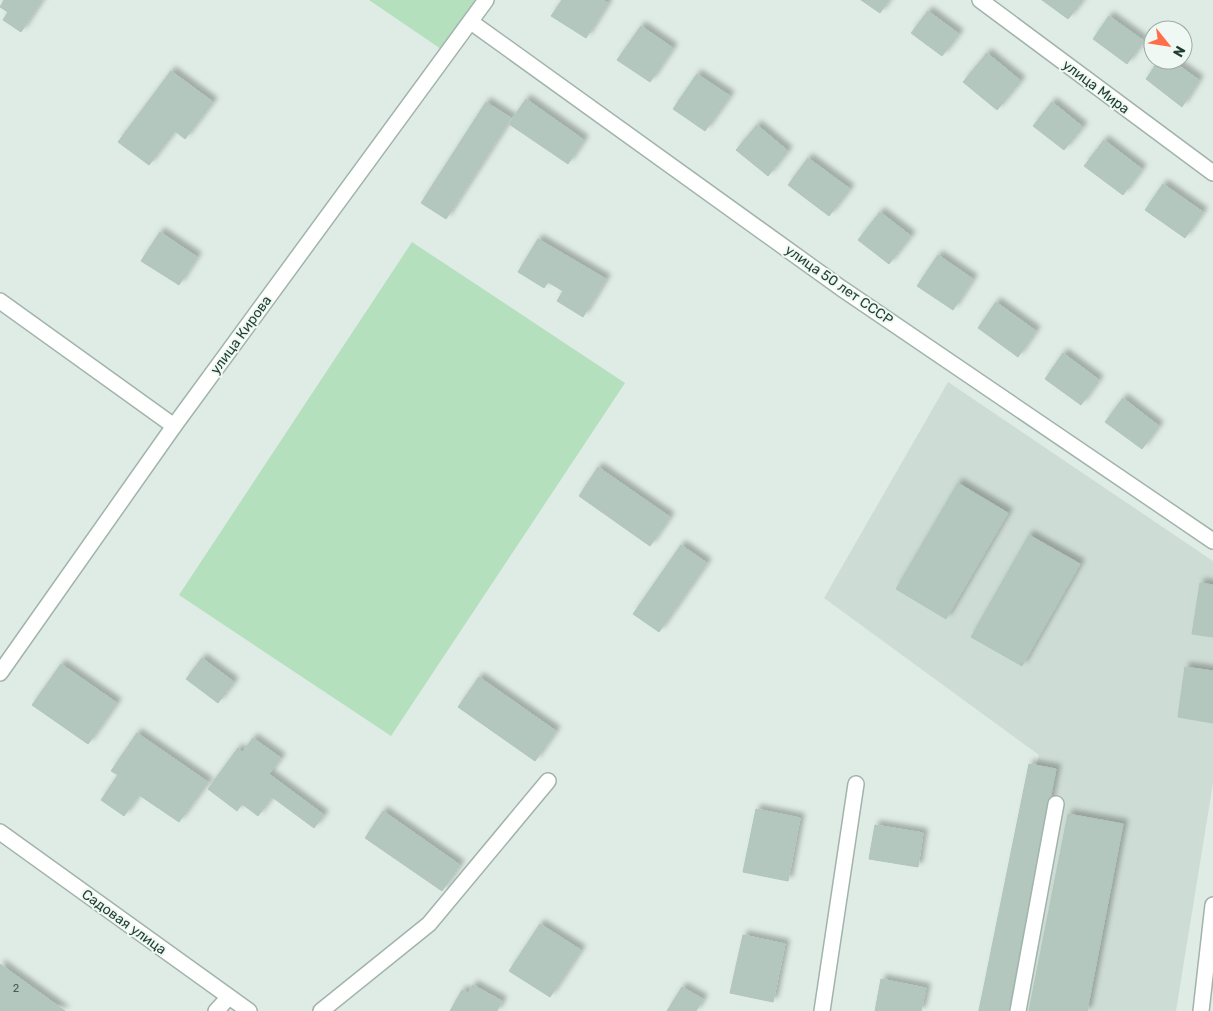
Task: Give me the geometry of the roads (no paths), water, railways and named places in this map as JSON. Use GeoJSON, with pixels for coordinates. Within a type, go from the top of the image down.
{"type":"FeatureCollection","features":[{"type":"Feature","properties":{"kind":"street","name":"улица Кирова"},"geometry":{"type":"LineString","coordinates":[[0,673],[174,426],[486,0]]}},
{"type":"Feature","properties":{"kind":"street","name":"улица Мира"},"geometry":{"type":"LineString","coordinates":[[980,0],[1213,173]]}},
{"type":"Feature","properties":{"kind":"street","name":"улица 50 лет СССР"},"geometry":{"type":"LineString","coordinates":[[471,22],[841,288],[1213,541]]}},
{"type":"Feature","properties":{"kind":"street"},"geometry":{"type":"LineString","coordinates":[[0,301],[174,426]]}},
{"type":"Feature","properties":{"kind":"street"},"geometry":{"type":"LineString","coordinates":[[321,1011],[429,924],[548,780]]}},
{"type":"Feature","properties":{"kind":"street"},"geometry":{"type":"LineString","coordinates":[[822,1011],[856,784]]}},
{"type":"Feature","properties":{"kind":"street"},"geometry":{"type":"LineString","coordinates":[[1018,1011],[1056,804]]}},
{"type":"Feature","properties":{"kind":"street","name":"Садовая улица"},"geometry":{"type":"LineString","coordinates":[[0,832],[249,1011]]}},
{"type":"Feature","properties":{"kind":"street"},"geometry":{"type":"LineString","coordinates":[[1201,1011],[1213,905]]}},
{"type":"Feature","properties":{"kind":"street"},"geometry":{"type":"LineString","coordinates":[[216,1011],[229,997]]}}]}
